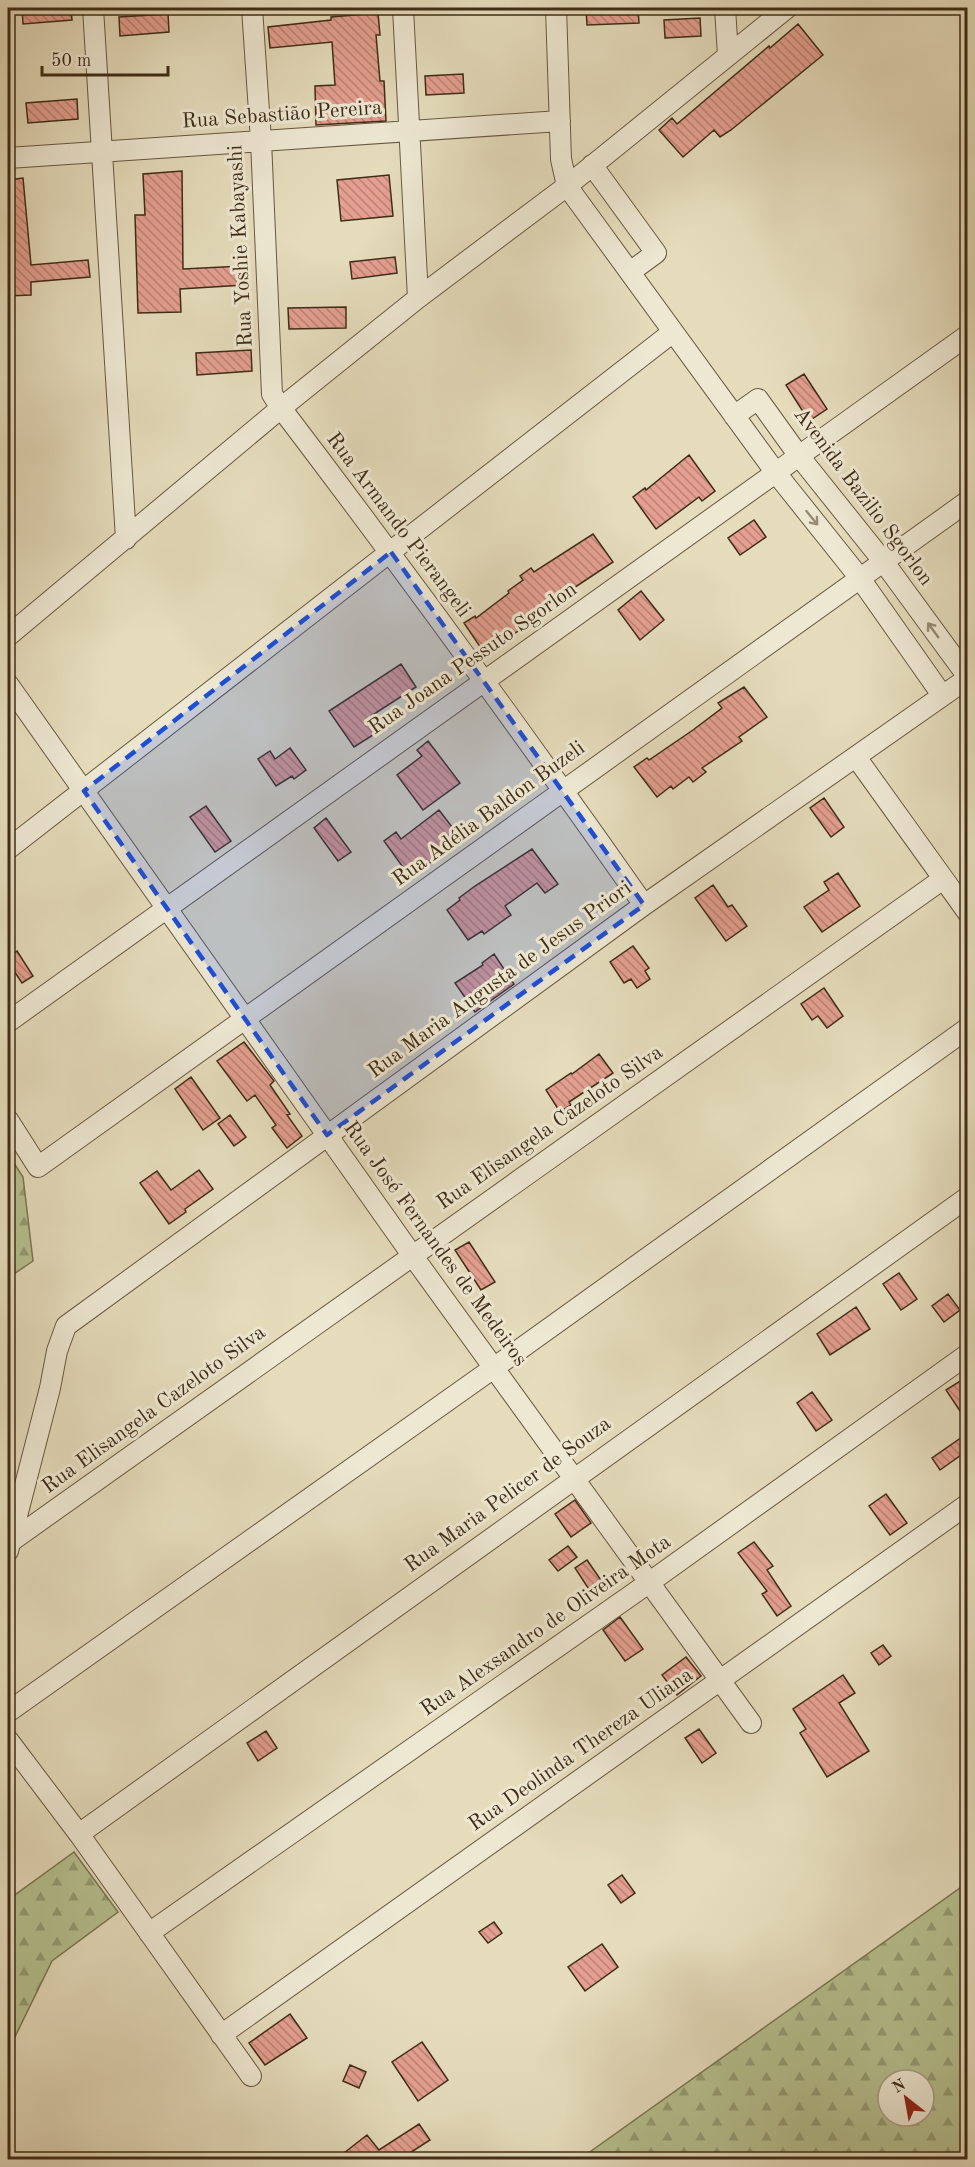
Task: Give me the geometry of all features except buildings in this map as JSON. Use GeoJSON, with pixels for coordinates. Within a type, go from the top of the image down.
{"type":"FeatureCollection","features":[{"type":"Feature","properties":{"kind":"street"},"geometry":{"type":"LineString","coordinates":[[93,8],[126,539]]}},
{"type":"Feature","properties":{"kind":"street","name":"Rua Yoshie Kabayashi"},"geometry":{"type":"LineString","coordinates":[[252,8],[261,141],[272,394],[281,408]]}},
{"type":"Feature","properties":{"kind":"street"},"geometry":{"type":"LineString","coordinates":[[402,8],[418,297]]}},
{"type":"Feature","properties":{"kind":"street"},"geometry":{"type":"LineString","coordinates":[[556,8],[561,159],[567,186],[734,416],[859,577],[942,695]]}},
{"type":"Feature","properties":{"kind":"street"},"geometry":{"type":"LineString","coordinates":[[725,8],[728,55]]}},
{"type":"Feature","properties":{"kind":"street"},"geometry":{"type":"LineString","coordinates":[[8,636],[418,297],[567,186],[787,8]]}},
{"type":"Feature","properties":{"kind":"street","name":"Rua Sebastião Pereira"},"geometry":{"type":"LineString","coordinates":[[8,158],[560,121]]}},
{"type":"Feature","properties":{"kind":"street"},"geometry":{"type":"LineString","coordinates":[[592,165],[656,253],[630,272]]}},
{"type":"Feature","properties":{"kind":"street"},"geometry":{"type":"LineString","coordinates":[[8,849],[673,332]]}},
{"type":"Feature","properties":{"kind":"street","name":"Rua Joana Pessuto Sgorlon"},"geometry":{"type":"LineString","coordinates":[[8,1022],[968,335]]}},
{"type":"Feature","properties":{"kind":"street","name":"Avenida Bazilio Sgorlon"},"geometry":{"type":"LineString","coordinates":[[734,416],[758,399],[799,456],[883,561],[968,677]]}},
{"type":"Feature","properties":{"kind":"street","name":"Rua Armando Pierangeli"},"geometry":{"type":"LineString","coordinates":[[281,408],[391,552],[644,905]]}},
{"type":"Feature","properties":{"kind":"street","name":"Rua Adélia Baldon Buzeli"},"geometry":{"type":"LineString","coordinates":[[8,1120],[38,1167],[968,501]]}},
{"type":"Feature","properties":{"kind":"street","name":"Rua Maria Augusta de Jesus Priori"},"geometry":{"type":"LineString","coordinates":[[9,1547],[50,1388],[57,1351],[66,1326],[644,905],[968,677]]}},
{"type":"Feature","properties":{"kind":"street","name":"Rua José Fernandes de Medeiros"},"geometry":{"type":"LineString","coordinates":[[8,684],[412,1255],[751,1723]]}},
{"type":"Feature","properties":{"kind":"street"},"geometry":{"type":"LineString","coordinates":[[856,757],[968,913]]}},
{"type":"Feature","properties":{"kind":"street","name":"Rua Elisangela Cazeloto Silva"},"geometry":{"type":"LineString","coordinates":[[9,1547],[412,1255],[943,879]]}},
{"type":"Feature","properties":{"kind":"street"},"geometry":{"type":"LineString","coordinates":[[8,1712],[968,1028]]}},
{"type":"Feature","properties":{"kind":"street","name":"Rua Maria Pelicer de Souza"},"geometry":{"type":"LineString","coordinates":[[79,1834],[574,1477],[968,1197]]}},
{"type":"Feature","properties":{"kind":"street","name":"Rua Alexsandro de Oliveira Mota"},"geometry":{"type":"LineString","coordinates":[[149,1933],[650,1582],[968,1354]]}},
{"type":"Feature","properties":{"kind":"street","name":"Rua Deolinda Thereza Uliana"},"geometry":{"type":"LineString","coordinates":[[221,2035],[968,1504]]}},
{"type":"Feature","properties":{"kind":"street"},"geometry":{"type":"LineString","coordinates":[[8,1740],[79,1834],[250,2076]]}},
{"type":"Feature","properties":{"kind":"highlighted area"},"geometry":{"type":"Polygon","coordinates":[[[391,552],[644,905],[327,1135],[84,791],[391,552]]]}},
{"type":"Feature","properties":{"kind":"green space"},"geometry":{"type":"Polygon","coordinates":[[[8,1154],[23,1177],[33,1261],[8,1278],[8,1154]]]}},
{"type":"Feature","properties":{"kind":"green space"},"geometry":{"type":"Polygon","coordinates":[[[74,1852],[118,1912],[52,1961],[8,2051],[8,1900],[74,1852]]]}},
{"type":"Feature","properties":{"kind":"green space"},"geometry":{"type":"Polygon","coordinates":[[[967,1883],[967,2159],[580,2159],[967,1883]]]}}]}
